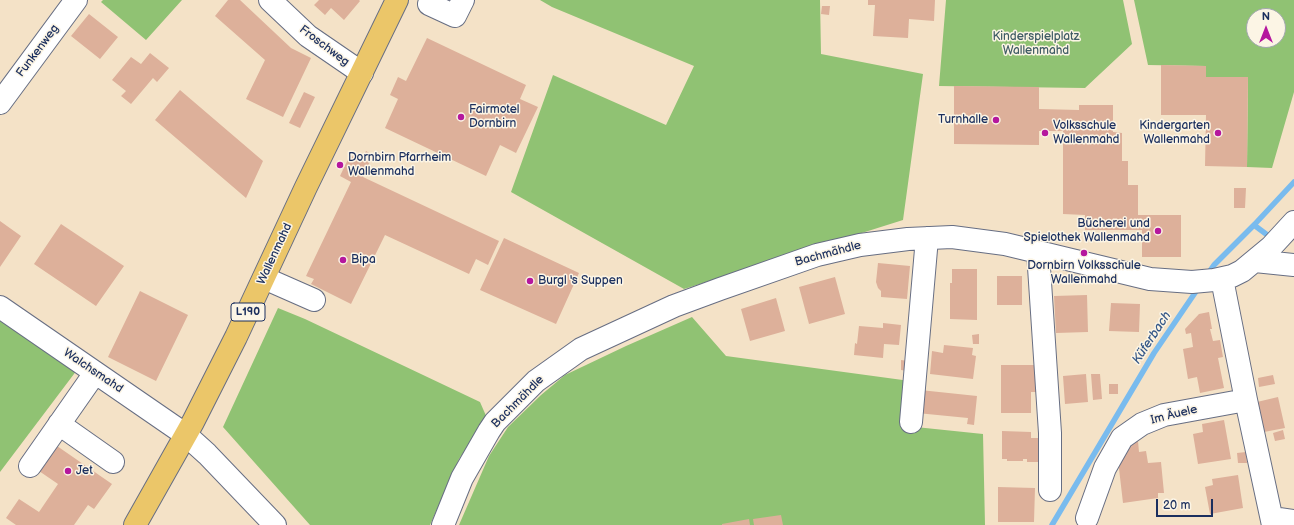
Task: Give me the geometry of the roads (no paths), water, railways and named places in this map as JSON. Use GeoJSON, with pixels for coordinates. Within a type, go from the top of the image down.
{"type":"FeatureCollection","features":[{"type":"Feature","properties":{"kind":"main road","name":"Wallenmahd"},"geometry":{"type":"LineString","coordinates":[[135,525],[186,435],[236,337],[306,187],[397,0]]}},
{"type":"Feature","properties":{"kind":"street","name":"Funkenweg"},"geometry":{"type":"LineString","coordinates":[[0,103],[76,0]]}},
{"type":"Feature","properties":{"kind":"street","name":"Froschweg"},"geometry":{"type":"LineString","coordinates":[[270,0],[308,36],[362,73]]}},
{"type":"Feature","properties":{"kind":"street"},"geometry":{"type":"LineString","coordinates":[[429,4],[455,16],[463,0]]}},
{"type":"Feature","properties":{"kind":"street","name":"Bachmähdle"},"geometry":{"type":"LineString","coordinates":[[443,525],[462,478],[495,422],[536,381],[581,349],[674,306],[720,289],[817,255],[860,245],[908,239],[952,237],[978,239],[1005,244],[1150,279],[1211,281],[1242,271],[1271,247],[1294,222]]}},
{"type":"Feature","properties":{"kind":"street"},"geometry":{"type":"LineString","coordinates":[[911,422],[927,238]]}},
{"type":"Feature","properties":{"kind":"street"},"geometry":{"type":"LineString","coordinates":[[1038,252],[1050,433],[1050,490]]}},
{"type":"Feature","properties":{"kind":"street"},"geometry":{"type":"LineString","coordinates":[[1255,261],[1294,265]]}},
{"type":"Feature","properties":{"kind":"street"},"geometry":{"type":"LineString","coordinates":[[264,278],[314,300]]}},
{"type":"Feature","properties":{"kind":"street"},"geometry":{"type":"LineString","coordinates":[[1211,281],[1246,400],[1272,522],[1294,521]]}},
{"type":"Feature","properties":{"kind":"street","name":"Walchsmahd"},"geometry":{"type":"LineString","coordinates":[[0,307],[186,435]]}},
{"type":"Feature","properties":{"kind":"street"},"geometry":{"type":"LineString","coordinates":[[30,466],[95,373]]}},
{"type":"Feature","properties":{"kind":"street","name":"Im Äuele"},"geometry":{"type":"LineString","coordinates":[[1087,518],[1105,468],[1122,438],[1142,424],[1164,416],[1246,400]]}},
{"type":"Feature","properties":{"kind":"street"},"geometry":{"type":"LineString","coordinates":[[60,424],[113,462]]}},
{"type":"Feature","properties":{"kind":"street"},"geometry":{"type":"LineString","coordinates":[[186,435],[207,454],[275,525]]}},
{"type":"Feature","properties":{"kind":"waterway","name":"Küferbach"},"geometry":{"type":"LineString","coordinates":[[1207,275],[1214,265],[1294,182]]}},
{"type":"Feature","properties":{"kind":"waterway"},"geometry":{"type":"LineString","coordinates":[[1254,225],[1266,234]]}},
{"type":"Feature","properties":{"kind":"waterway","name":"Küferbach"},"geometry":{"type":"LineString","coordinates":[[1052,525],[1154,353],[1199,287]]}},
{"type":"Feature","properties":{"kind":"place","name":"Fairmotel Dornbirn"},"geometry":{"type":"Point","coordinates":[461,117]}},
{"type":"Feature","properties":{"kind":"place","name":"Turnhalle"},"geometry":{"type":"Point","coordinates":[996,120]}},
{"type":"Feature","properties":{"kind":"place","name":"Volksschule Wallenmahd"},"geometry":{"type":"Point","coordinates":[1045,133]}},
{"type":"Feature","properties":{"kind":"place","name":"Kindergarten Wallenmahd"},"geometry":{"type":"Point","coordinates":[1218,133]}},
{"type":"Feature","properties":{"kind":"place","name":"Dornbirn Pfarrheim Wallenmahd"},"geometry":{"type":"Point","coordinates":[340,165]}},
{"type":"Feature","properties":{"kind":"place","name":"Bücherei und Spielothek Wallenmahd"},"geometry":{"type":"Point","coordinates":[1158,231]}},
{"type":"Feature","properties":{"kind":"place","name":"Dornbirn Volksschule Wallenmahd"},"geometry":{"type":"Point","coordinates":[1084,253]}},
{"type":"Feature","properties":{"kind":"place","name":"Bipa"},"geometry":{"type":"Point","coordinates":[343,260]}},
{"type":"Feature","properties":{"kind":"place","name":"Burgl 's Suppen"},"geometry":{"type":"Point","coordinates":[530,281]}},
{"type":"Feature","properties":{"kind":"place","name":"Jet"},"geometry":{"type":"Point","coordinates":[68,471]}},
{"type":"Feature","properties":{"kind":"park label","name":"Kinderspielplatz Wallenmahd"},"geometry":{"type":"Point","coordinates":[1036,44]}}]}
